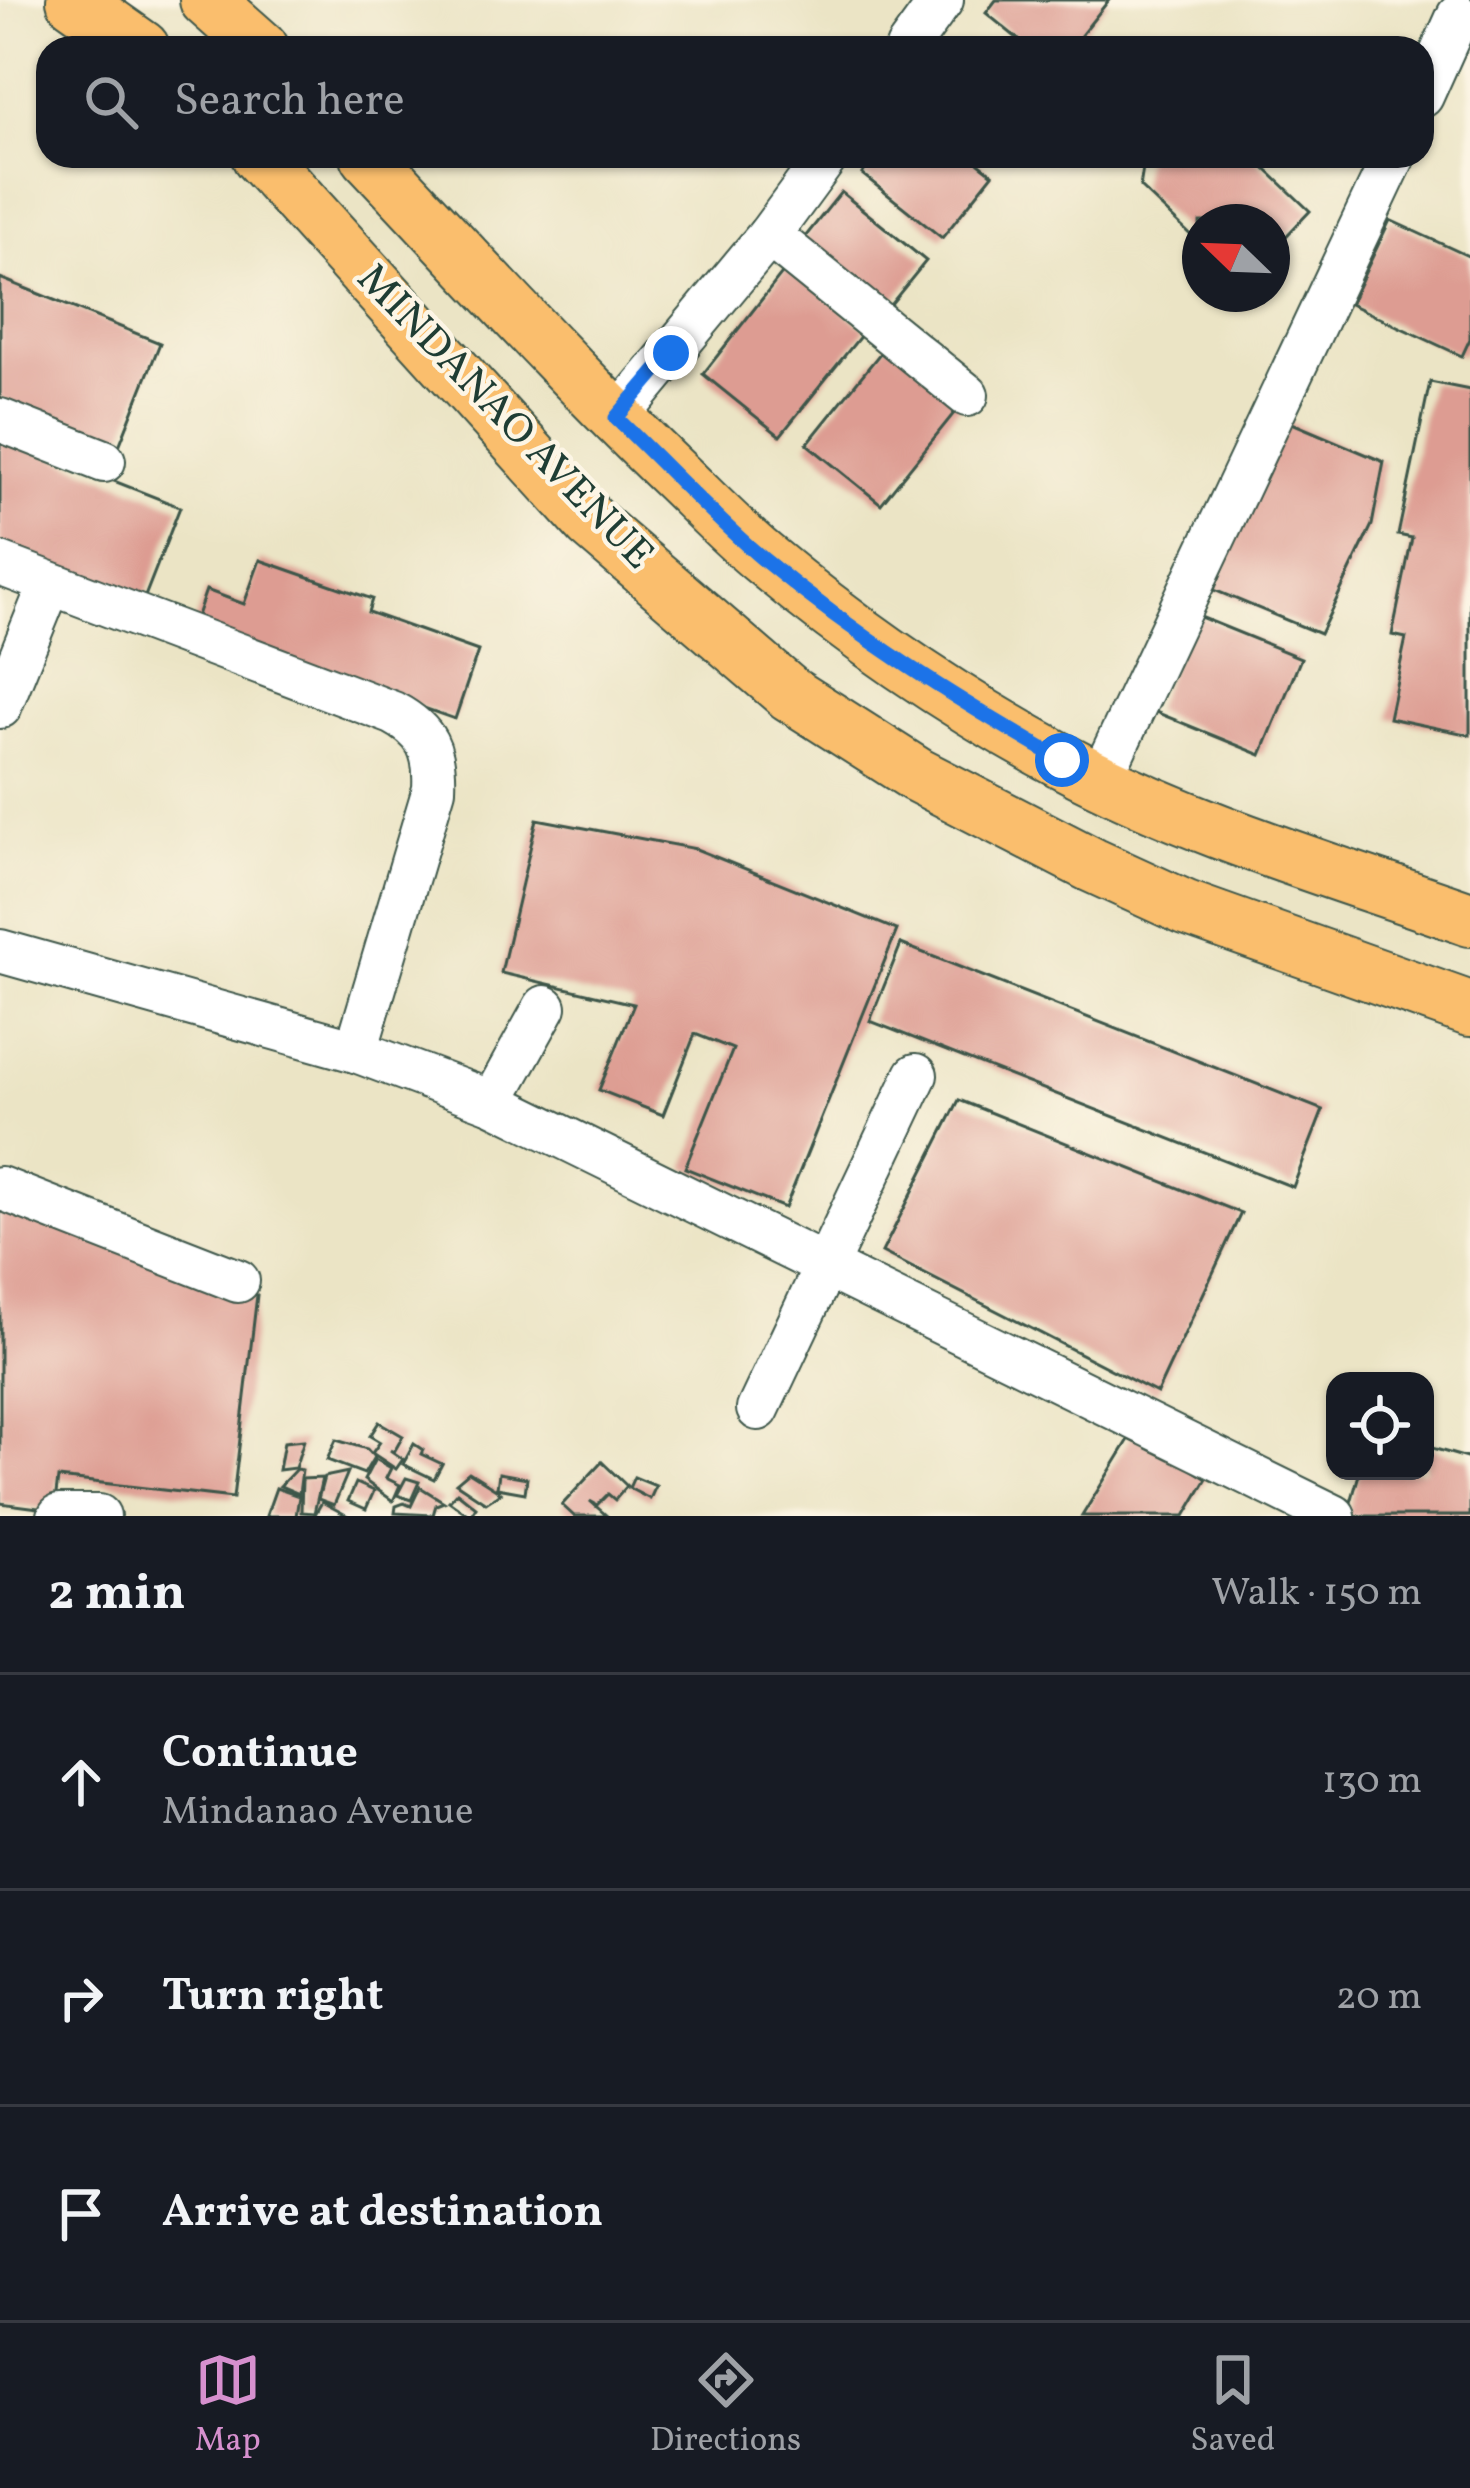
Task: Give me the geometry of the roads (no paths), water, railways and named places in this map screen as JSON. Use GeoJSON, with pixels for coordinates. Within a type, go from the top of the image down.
{"type":"FeatureCollection","features":[{"type":"Feature","properties":{"kind":"main road"},"geometry":{"type":"LineString","coordinates":[[74,0],[125,36]]}},
{"type":"Feature","properties":{"kind":"main road"},"geometry":{"type":"LineString","coordinates":[[208,0],[248,36]]}},
{"type":"Feature","properties":{"kind":"main road","name":"MINDANAO AVENUE"},"geometry":{"type":"LineString","coordinates":[[270,168],[591,523],[790,694],[917,775],[1092,865],[1186,908],[1470,1009]]}},
{"type":"Feature","properties":{"kind":"main road","name":"MINDANAO AVENUE"},"geometry":{"type":"LineString","coordinates":[[379,168],[616,418],[760,556],[933,686],[1100,780],[1230,835],[1470,919]]}},
{"type":"Feature","properties":{"kind":"main road"},"geometry":{"type":"LineString","coordinates":[[454,371],[518,316]]}},
{"type":"Feature","properties":{"kind":"street"},"geometry":{"type":"LineString","coordinates":[[916,36],[943,0]]}},
{"type":"Feature","properties":{"kind":"street"},"geometry":{"type":"LineString","coordinates":[[1434,69],[1458,16]]}},
{"type":"Feature","properties":{"kind":"street"},"geometry":{"type":"LineString","coordinates":[[616,418],[769,235],[818,168]]}},
{"type":"Feature","properties":{"kind":"street"},"geometry":{"type":"LineString","coordinates":[[1100,780],[1388,168]]}},
{"type":"Feature","properties":{"kind":"street"},"geometry":{"type":"LineString","coordinates":[[769,235],[967,395]]}},
{"type":"Feature","properties":{"kind":"street"},"geometry":{"type":"LineString","coordinates":[[0,420],[104,461]]}},
{"type":"Feature","properties":{"kind":"street"},"geometry":{"type":"LineString","coordinates":[[0,564],[393,713],[416,725],[429,741],[434,789],[356,1051]]}},
{"type":"Feature","properties":{"kind":"street"},"geometry":{"type":"LineString","coordinates":[[0,707],[50,584]]}},
{"type":"Feature","properties":{"kind":"street"},"geometry":{"type":"LineString","coordinates":[[0,951],[356,1051],[492,1102],[1334,1516]]}},
{"type":"Feature","properties":{"kind":"street"},"geometry":{"type":"LineString","coordinates":[[492,1102],[545,1007]]}},
{"type":"Feature","properties":{"kind":"street"},"geometry":{"type":"LineString","coordinates":[[758,1409],[916,1075]]}},
{"type":"Feature","properties":{"kind":"street"},"geometry":{"type":"LineString","coordinates":[[0,1188],[238,1281]]}},
{"type":"Feature","properties":{"kind":"street"},"geometry":{"type":"LineString","coordinates":[[59,1516],[99,1516]]}}]}
